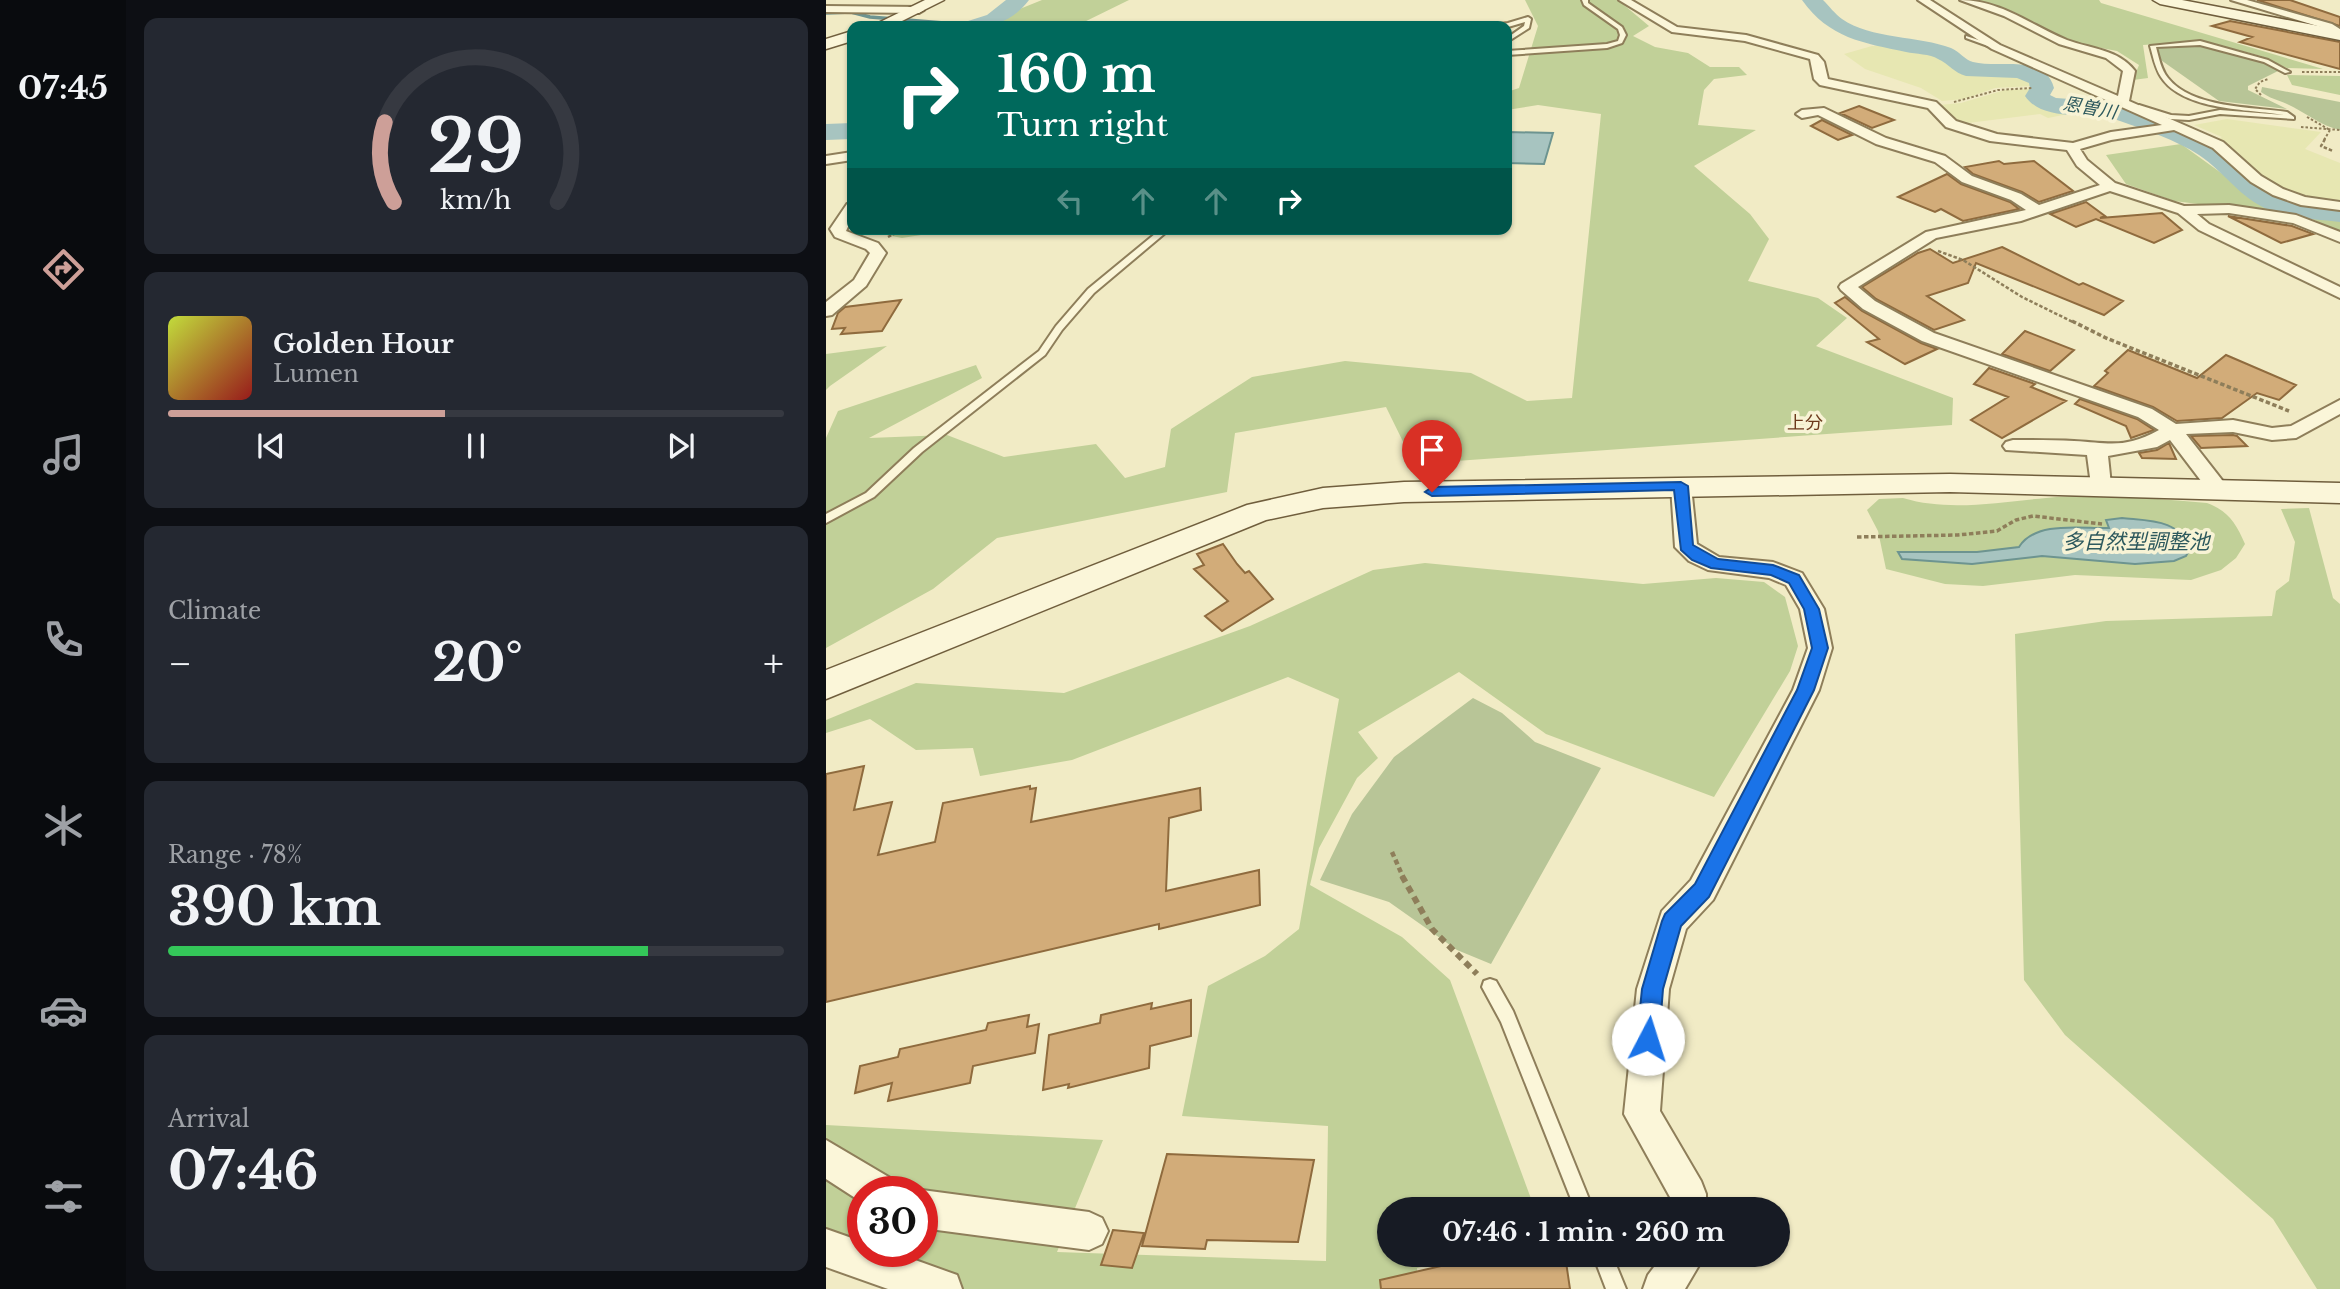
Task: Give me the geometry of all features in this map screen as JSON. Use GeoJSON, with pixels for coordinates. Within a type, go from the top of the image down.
{"type":"FeatureCollection","features":[{"type":"Feature","properties":{"kind":"street"},"geometry":{"type":"LineString","coordinates":[[826,9],[900,18],[937,0]]}},
{"type":"Feature","properties":{"kind":"street"},"geometry":{"type":"LineString","coordinates":[[1624,0],[1676,30],[1746,38],[1814,57],[1824,82],[1932,105],[1951,124],[1978,134],[2030,144],[2074,147],[2095,138],[2168,128]]}},
{"type":"Feature","properties":{"kind":"street"},"geometry":{"type":"LineString","coordinates":[[1923,0],[1988,44],[2122,103],[2168,128],[2230,152],[2246,171],[2282,195],[2303,202],[2340,206]]}},
{"type":"Feature","properties":{"kind":"street"},"geometry":{"type":"LineString","coordinates":[[1965,0],[2008,14],[2063,43],[2110,56],[2121,62],[2129,71],[2122,103]]}},
{"type":"Feature","properties":{"kind":"street"},"geometry":{"type":"LineString","coordinates":[[2160,0],[2340,34]]}},
{"type":"Feature","properties":{"kind":"street"},"geometry":{"type":"LineString","coordinates":[[2236,0],[2328,26],[2340,34]]}},
{"type":"Feature","properties":{"kind":"street"},"geometry":{"type":"LineString","coordinates":[[826,44],[847,38]]}},
{"type":"Feature","properties":{"kind":"street"},"geometry":{"type":"LineString","coordinates":[[1802,114],[1820,111],[1891,145],[1940,159],[1967,179],[2016,197],[2038,211]]}},
{"type":"Feature","properties":{"kind":"street"},"geometry":{"type":"LineString","coordinates":[[2074,147],[2073,151],[2082,163],[2110,186],[2183,210],[2229,209],[2297,219],[2340,237]]}},
{"type":"Feature","properties":{"kind":"street"},"geometry":{"type":"LineString","coordinates":[[826,160],[847,157]]}},
{"type":"Feature","properties":{"kind":"street"},"geometry":{"type":"LineString","coordinates":[[2110,186],[2016,218],[1931,234],[1847,287],[1869,305],[1928,337],[2145,412],[2174,430],[2218,489]]}},
{"type":"Feature","properties":{"kind":"street"},"geometry":{"type":"LineString","coordinates":[[2183,210],[2204,227],[2340,293]]}},
{"type":"Feature","properties":{"kind":"street"},"geometry":{"type":"LineString","coordinates":[[826,311],[860,283],[878,253],[872,246],[840,234],[838,229],[847,215]]}},
{"type":"Feature","properties":{"kind":"street"},"geometry":{"type":"LineString","coordinates":[[2013,446],[2077,447],[2098,451],[2126,449],[2150,443],[2174,430],[2233,426],[2272,434],[2296,432],[2340,406]]}},
{"type":"Feature","properties":{"kind":"street"},"geometry":{"type":"LineString","coordinates":[[2098,451],[2101,485]]}},
{"type":"Feature","properties":{"kind":"street"},"geometry":{"type":"LineString","coordinates":[[826,685],[1258,512],[1323,498],[1404,492],[1950,482],[2340,493]]}},
{"type":"Feature","properties":{"kind":"street"},"geometry":{"type":"LineString","coordinates":[[1681,486],[1686,547],[1697,556],[1716,564],[1773,570],[1794,579],[1812,609],[1820,648],[1806,690],[1702,890],[1672,921],[1653,989],[1642,1114],[1688,1197]]}},
{"type":"Feature","properties":{"kind":"street"},"geometry":{"type":"LineString","coordinates":[[826,1157],[855,1176]]}},
{"type":"Feature","properties":{"kind":"street"},"geometry":{"type":"LineString","coordinates":[[938,1211],[1089,1231]]}},
{"type":"Feature","properties":{"kind":"street"},"geometry":{"type":"LineString","coordinates":[[826,1248],[943,1289]]}},
{"type":"Feature","properties":{"kind":"street"},"geometry":{"type":"LineString","coordinates":[[1662,1289],[1678,1267]]}},
{"type":"Feature","properties":{"kind":"lane"},"geometry":{"type":"LineString","coordinates":[[1512,53],[1607,46],[1620,42],[1623,34],[1620,28],[1586,4],[1585,0]]}},
{"type":"Feature","properties":{"kind":"lane"},"geometry":{"type":"LineString","coordinates":[[1512,24],[1528,19],[1527,27],[1512,37]]}},
{"type":"Feature","properties":{"kind":"lane"},"geometry":{"type":"LineString","coordinates":[[1968,37],[1988,44]]}},
{"type":"Feature","properties":{"kind":"lane"},"geometry":{"type":"LineString","coordinates":[[2122,103],[2170,117],[2189,118],[2220,112],[2292,118],[2285,113],[2214,103],[2186,94],[2164,78],[2153,46],[2200,43],[2266,61],[2287,72]]}},
{"type":"Feature","properties":{"kind":"lane"},"geometry":{"type":"LineString","coordinates":[[826,519],[870,495],[918,450],[1033,360],[1091,291],[1159,235]]}},
{"type":"Feature","properties":{"kind":"lane"},"geometry":{"type":"LineString","coordinates":[[1490,987],[1507,1017],[1579,1197]]}},
{"type":"Feature","properties":{"kind":"lane"},"geometry":{"type":"LineString","coordinates":[[1608,1267],[1616,1289]]}},
{"type":"Feature","properties":{"kind":"path"},"geometry":{"type":"LineString","coordinates":[[2287,72],[2340,72]]}},
{"type":"Feature","properties":{"kind":"path"},"geometry":{"type":"LineString","coordinates":[[1945,103],[1971,99],[1998,90],[2032,88]]}},
{"type":"Feature","properties":{"kind":"path"},"geometry":{"type":"LineString","coordinates":[[2333,151],[2320,146],[2330,130],[2340,130]]}},
{"type":"Feature","properties":{"kind":"path"},"geometry":{"type":"LineString","coordinates":[[1917,244],[1962,260],[2022,297],[2106,338],[2256,396],[2312,423]]}},
{"type":"Feature","properties":{"kind":"path"},"geometry":{"type":"LineString","coordinates":[[1857,537],[1958,535],[1997,531],[2016,520],[2033,516],[2102,524]]}},
{"type":"Feature","properties":{"kind":"path"},"geometry":{"type":"LineString","coordinates":[[1392,852],[1407,888],[1432,929],[1490,987]]}},
{"type":"Feature","properties":{"kind":"green space"},"geometry":{"type":"Polygon","coordinates":[[[1042,0],[1129,0],[1086,21],[990,21],[1042,0]]]}},
{"type":"Feature","properties":{"kind":"green space"},"geometry":{"type":"Polygon","coordinates":[[[1525,0],[1618,0],[1649,26],[1633,36],[1655,47],[1688,53],[1710,67],[1739,67],[1747,75],[1714,79],[1704,90],[1698,125],[1756,130],[1694,166],[1750,214],[1769,239],[1748,281],[1818,298],[1847,318],[1816,346],[1953,398],[1952,425],[1414,464],[1386,407],[1235,433],[1227,492],[997,538],[933,589],[826,648],[826,438],[838,411],[976,365],[982,378],[869,438],[947,435],[1004,457],[1096,444],[1125,478],[1165,467],[1171,429],[1252,377],[1345,361],[1471,373],[1527,401],[1572,398],[1601,114],[1538,105],[1512,109],[1512,90],[1519,88],[1538,26],[1525,0]]]}},
{"type":"Feature","properties":{"kind":"green space"},"geometry":{"type":"Polygon","coordinates":[[[1978,0],[2099,0],[2101,3],[2323,69],[2287,68],[2261,56],[2203,41],[2143,45],[2148,78],[2133,80],[2139,65],[2117,51],[2070,42],[2014,12],[1978,0]]]}},
{"type":"Feature","properties":{"kind":"green space"},"geometry":{"type":"Polygon","coordinates":[[[2199,44],[2263,61],[2280,70],[2248,86],[2248,90],[2287,109],[2219,101],[2158,58],[2156,47],[2199,44]]]}},
{"type":"Feature","properties":{"kind":"green space"},"geometry":{"type":"Polygon","coordinates":[[[1872,46],[1926,52],[1969,72],[2020,74],[2031,80],[2032,86],[1995,88],[1964,99],[1942,101],[1921,88],[1865,69],[1844,54],[1872,46]]]}},
{"type":"Feature","properties":{"kind":"green space"},"geometry":{"type":"Polygon","coordinates":[[[2287,75],[2340,76],[2340,95],[2292,85],[2287,75]]]}},
{"type":"Feature","properties":{"kind":"green space"},"geometry":{"type":"Polygon","coordinates":[[[2262,87],[2340,102],[2340,130],[2267,96],[2261,92],[2262,87]]]}},
{"type":"Feature","properties":{"kind":"green space"},"geometry":{"type":"Polygon","coordinates":[[[2031,89],[2027,96],[2029,100],[2068,114],[2048,118],[2040,114],[1960,124],[1939,105],[1961,103],[2005,90],[2031,89]]]}},
{"type":"Feature","properties":{"kind":"green space"},"geometry":{"type":"Polygon","coordinates":[[[2227,119],[2321,132],[2305,149],[2340,163],[2340,203],[2307,201],[2271,184],[2249,167],[2239,153],[2216,140],[2222,137],[2194,125],[2227,119]]]}},
{"type":"Feature","properties":{"kind":"green space"},"geometry":{"type":"Polygon","coordinates":[[[2181,144],[2260,201],[2340,216],[2340,232],[2310,218],[2174,201],[2126,184],[2106,155],[2181,144]]]}},
{"type":"Feature","properties":{"kind":"green space"},"geometry":{"type":"Polygon","coordinates":[[[887,235],[921,235],[902,238],[887,235]]]}},
{"type":"Feature","properties":{"kind":"green space"},"geometry":{"type":"Polygon","coordinates":[[[887,346],[830,386],[826,390],[826,354],[887,346]]]}},
{"type":"Feature","properties":{"kind":"green space"},"geometry":{"type":"Polygon","coordinates":[[[2085,496],[2207,503],[2221,510],[2230,519],[2245,544],[2236,558],[2221,570],[2191,580],[2075,575],[1983,586],[1945,584],[1886,569],[1878,531],[1867,510],[1879,499],[1903,498],[1956,505],[2085,496]]]}},
{"type":"Feature","properties":{"kind":"green space"},"geometry":{"type":"Polygon","coordinates":[[[2309,508],[2333,598],[2340,604],[2340,1289],[2317,1289],[2273,1219],[2065,1035],[2024,980],[2015,634],[2106,621],[2272,616],[2276,591],[2289,581],[2295,542],[2281,509],[2309,508]]]}},
{"type":"Feature","properties":{"kind":"green space"},"geometry":{"type":"Polygon","coordinates":[[[1425,563],[1643,584],[1716,578],[1764,582],[1785,597],[1798,646],[1790,671],[1714,797],[1546,734],[1459,672],[1358,732],[1378,758],[1357,778],[1319,848],[1310,885],[1402,937],[1450,980],[1530,1197],[1377,1197],[1377,1267],[1421,1267],[1417,1268],[1418,1289],[952,1289],[905,1267],[938,1267],[938,1176],[847,1176],[847,1242],[826,1235],[826,1125],[1103,1140],[1057,1252],[1326,1261],[1328,1126],[1182,1116],[1208,986],[1265,956],[1299,929],[1339,699],[1288,677],[1072,760],[980,776],[973,748],[916,750],[870,719],[826,733],[826,720],[916,683],[1064,693],[1250,626],[1373,570],[1425,563]]]}},
{"type":"Feature","properties":{"kind":"green space"},"geometry":{"type":"Polygon","coordinates":[[[1473,698],[1502,713],[1535,742],[1601,768],[1491,964],[1457,950],[1389,902],[1320,880],[1352,814],[1394,757],[1473,698]]]}},
{"type":"Feature","properties":{"kind":"water"},"geometry":{"type":"Polygon","coordinates":[[[1512,132],[1553,133],[1544,164],[1512,163],[1512,132]]]}},
{"type":"Feature","properties":{"kind":"water","name":"多自然型調整池"},"geometry":{"type":"Polygon","coordinates":[[[2122,518],[2153,521],[2171,527],[2179,532],[2190,549],[2186,556],[2174,561],[2135,564],[2042,556],[1972,564],[1902,559],[1898,552],[1977,552],[2019,547],[2027,538],[2048,529],[2109,528],[2106,520],[2122,518]]]}},
{"type":"Feature","properties":{"kind":"building"},"geometry":{"type":"Polygon","coordinates":[[[2257,0],[2290,0],[2340,17],[2340,26],[2257,0]]]}},
{"type":"Feature","properties":{"kind":"building"},"geometry":{"type":"Polygon","coordinates":[[[2230,21],[2340,42],[2340,69],[2240,42],[2252,37],[2212,26],[2230,21]]]}},
{"type":"Feature","properties":{"kind":"building"},"geometry":{"type":"Polygon","coordinates":[[[1859,106],[1894,120],[1872,128],[1840,113],[1859,106]]]}},
{"type":"Feature","properties":{"kind":"building"},"geometry":{"type":"Polygon","coordinates":[[[1822,120],[1852,135],[1838,140],[1811,126],[1822,120]]]}},
{"type":"Feature","properties":{"kind":"building"},"geometry":{"type":"Polygon","coordinates":[[[1999,161],[2004,164],[2034,161],[2073,191],[2039,202],[2022,192],[1973,174],[1965,167],[1999,161]]]}},
{"type":"Feature","properties":{"kind":"building"},"geometry":{"type":"Polygon","coordinates":[[[1947,174],[1961,184],[2010,202],[2019,209],[1963,221],[1941,209],[1935,212],[1898,197],[1947,174]]]}},
{"type":"Feature","properties":{"kind":"building"},"geometry":{"type":"Polygon","coordinates":[[[2086,202],[2105,216],[2100,218],[2162,213],[2182,230],[2154,243],[2096,219],[2076,227],[2050,214],[2086,202]]]}},
{"type":"Feature","properties":{"kind":"building"},"geometry":{"type":"Polygon","coordinates":[[[2228,216],[2292,226],[2313,234],[2281,243],[2228,216]]]}},
{"type":"Feature","properties":{"kind":"building"},"geometry":{"type":"Polygon","coordinates":[[[2002,247],[2079,285],[2083,283],[2123,301],[2104,315],[1976,263],[1968,283],[1927,296],[1964,320],[1934,330],[1876,299],[1862,287],[1918,253],[1930,249],[1953,263],[2002,247]]]}},
{"type":"Feature","properties":{"kind":"building"},"geometry":{"type":"Polygon","coordinates":[[[1845,297],[1862,311],[1937,349],[1905,364],[1867,342],[1879,339],[1835,303],[1845,297]]]}},
{"type":"Feature","properties":{"kind":"building"},"geometry":{"type":"Polygon","coordinates":[[[901,300],[882,331],[841,334],[845,328],[832,329],[838,313],[845,307],[901,300]]]}},
{"type":"Feature","properties":{"kind":"building"},"geometry":{"type":"Polygon","coordinates":[[[2025,331],[2074,350],[2050,371],[2002,354],[2025,331]]]}},
{"type":"Feature","properties":{"kind":"building"},"geometry":{"type":"Polygon","coordinates":[[[2128,350],[2197,378],[2226,355],[2296,385],[2279,400],[2257,393],[2222,418],[2177,421],[2153,407],[2094,386],[2108,373],[2105,371],[2128,350]]]}},
{"type":"Feature","properties":{"kind":"building"},"geometry":{"type":"Polygon","coordinates":[[[1989,368],[2035,384],[2031,387],[2066,401],[2002,438],[1971,420],[2008,397],[1974,384],[1989,368]]]}},
{"type":"Feature","properties":{"kind":"building"},"geometry":{"type":"Polygon","coordinates":[[[2080,399],[2137,419],[2154,430],[2131,438],[2126,426],[2075,404],[2080,399]]]}},
{"type":"Feature","properties":{"kind":"building"},"geometry":{"type":"Polygon","coordinates":[[[2233,435],[2247,446],[2201,448],[2191,436],[2233,435]]]}},
{"type":"Feature","properties":{"kind":"building"},"geometry":{"type":"Polygon","coordinates":[[[2169,443],[2176,459],[2142,458],[2139,453],[2157,450],[2169,443]]]}},
{"type":"Feature","properties":{"kind":"building"},"geometry":{"type":"Polygon","coordinates":[[[1223,544],[1245,573],[1249,571],[1273,599],[1222,631],[1205,616],[1228,601],[1194,569],[1204,565],[1197,554],[1223,544]]]}},
{"type":"Feature","properties":{"kind":"building"},"geometry":{"type":"Polygon","coordinates":[[[864,766],[854,810],[892,802],[878,855],[935,842],[943,803],[1030,786],[1030,789],[1036,788],[1031,822],[1200,788],[1201,810],[1169,818],[1166,891],[1259,870],[1260,905],[1159,929],[1159,924],[826,1002],[826,774],[864,766]]]}},
{"type":"Feature","properties":{"kind":"building"},"geometry":{"type":"Polygon","coordinates":[[[1191,1000],[1191,1036],[1150,1046],[1149,1068],[1068,1088],[1069,1084],[1043,1090],[1049,1035],[1100,1023],[1101,1015],[1152,1003],[1151,1009],[1191,1000]]]}},
{"type":"Feature","properties":{"kind":"building"},"geometry":{"type":"Polygon","coordinates":[[[1029,1015],[1027,1027],[1039,1024],[1035,1053],[973,1066],[970,1083],[888,1101],[892,1083],[855,1093],[860,1066],[898,1057],[900,1049],[986,1030],[988,1023],[1029,1015]]]}},
{"type":"Feature","properties":{"kind":"building"},"geometry":{"type":"Polygon","coordinates":[[[1167,1154],[1314,1160],[1298,1242],[1207,1240],[1205,1249],[1142,1246],[1167,1154]]]}},
{"type":"Feature","properties":{"kind":"building"},"geometry":{"type":"Polygon","coordinates":[[[1113,1230],[1144,1233],[1132,1268],[1101,1265],[1113,1230]]]}},
{"type":"Feature","properties":{"kind":"building"},"geometry":{"type":"Polygon","coordinates":[[[1437,1267],[1567,1267],[1570,1289],[1381,1289],[1380,1280],[1437,1267]]]}},
{"type":"Feature","properties":{"kind":"waterway","name":"恩曽川"},"geometry":{"type":"LineString","coordinates":[[989,21],[1019,0]]}},
{"type":"Feature","properties":{"kind":"waterway","name":"恩曽川"},"geometry":{"type":"LineString","coordinates":[[1812,0],[1835,24],[1846,29],[1885,41],[1945,53],[1966,69],[2028,73],[2040,80],[2042,88],[2037,96],[2052,105],[2112,109],[2155,125],[2209,150],[2250,188],[2282,205],[2340,213]]}},
{"type":"Feature","properties":{"kind":"waterway"},"geometry":{"type":"LineString","coordinates":[[826,13],[851,12],[870,17],[919,21]]}},
{"type":"Feature","properties":{"kind":"waterway","name":"恩曽川"},"geometry":{"type":"LineString","coordinates":[[826,132],[847,131]]}},
{"type":"Feature","properties":{"kind":"district","name":"上分"},"geometry":{"type":"Point","coordinates":[1805,423]}},
{"type":"Feature","properties":{"kind":"route"},"geometry":{"type":"LineString","coordinates":[[1432,492],[1681,486],[1686,547],[1697,556],[1716,564],[1773,570],[1794,579],[1812,609],[1820,648],[1806,690],[1702,890],[1672,921],[1653,989],[1648,1039]]}}]}
